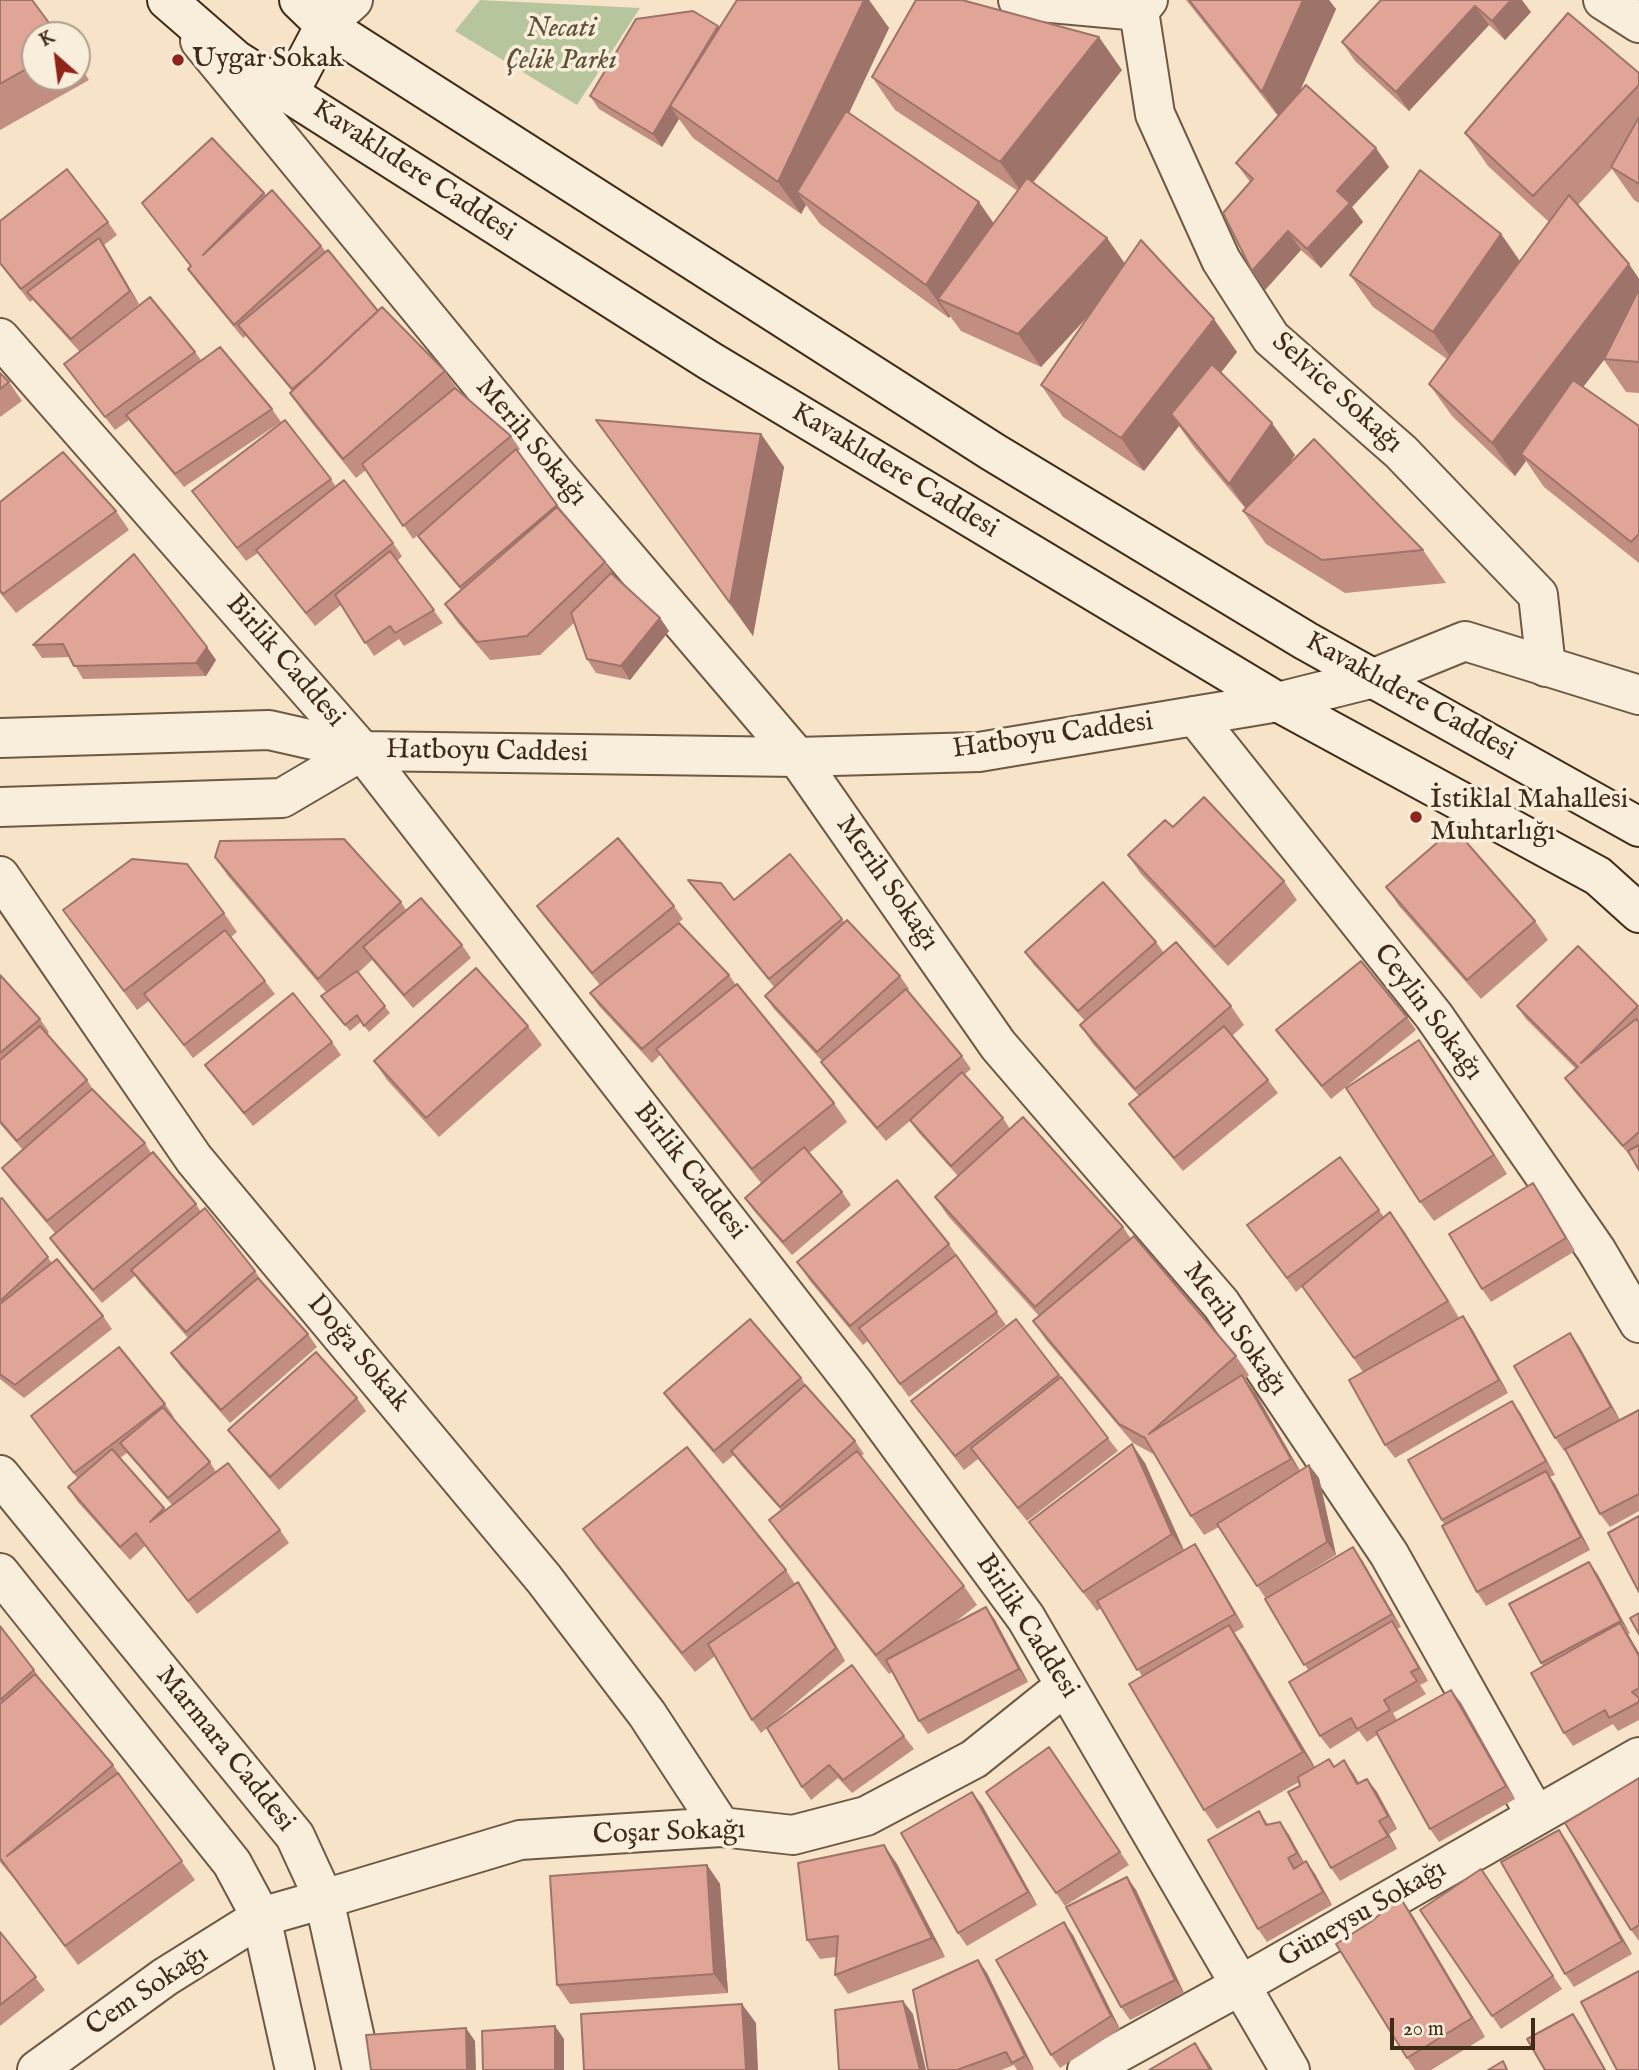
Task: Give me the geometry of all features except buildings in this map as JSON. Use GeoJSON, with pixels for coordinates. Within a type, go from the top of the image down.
{"type":"FeatureCollection","features":[{"type":"Feature","properties":{"kind":"street","name":"Kavaklıdere Caddesi"},"geometry":{"type":"LineString","coordinates":[[167,0],[236,60],[709,361],[1278,702],[1598,876],[1639,913]]}},
{"type":"Feature","properties":{"kind":"street","name":"Merih Sokağı"},"geometry":{"type":"LineString","coordinates":[[167,0],[558,477],[797,757],[998,1045],[1221,1304],[1389,1554],[1535,1816]]}},
{"type":"Feature","properties":{"kind":"street"},"geometry":{"type":"LineString","coordinates":[[289,93],[312,13],[353,0]]}},
{"type":"Feature","properties":{"kind":"street"},"geometry":{"type":"LineString","coordinates":[[1018,0],[1143,6]]}},
{"type":"Feature","properties":{"kind":"street"},"geometry":{"type":"LineString","coordinates":[[1603,0],[1639,23]]}},
{"type":"Feature","properties":{"kind":"street","name":"Selvice Sokağı"},"geometry":{"type":"LineString","coordinates":[[1143,6],[1155,114],[1221,260],[1270,338],[1401,452],[1538,595],[1546,667]]}},
{"type":"Feature","properties":{"kind":"street","name":"Kavaklıdere Caddesi"},"geometry":{"type":"LineString","coordinates":[[312,13],[993,452],[1306,641],[1639,827]]}},
{"type":"Feature","properties":{"kind":"street","name":"Birlik Caddesi"},"geometry":{"type":"LineString","coordinates":[[0,338],[362,751],[855,1385],[1026,1618],[1290,2070]]}},
{"type":"Feature","properties":{"kind":"street","name":"Hatboyu Caddesi"},"geometry":{"type":"LineString","coordinates":[[0,738],[269,730],[362,751],[797,757],[979,752],[1278,702],[1374,678],[1465,641],[1639,695]]}},
{"type":"Feature","properties":{"kind":"street","name":"Ceylin Sokağı"},"geometry":{"type":"LineString","coordinates":[[1195,716],[1434,1017],[1596,1250],[1639,1323]]}},
{"type":"Feature","properties":{"kind":"street","name":"Hatboyu Caddesi"},"geometry":{"type":"LineString","coordinates":[[0,807],[282,798],[362,751]]}},
{"type":"Feature","properties":{"kind":"street","name":"Doğa Sokak"},"geometry":{"type":"LineString","coordinates":[[0,876],[194,1159],[544,1579],[647,1714],[721,1827]]}},
{"type":"Feature","properties":{"kind":"street","name":"Marmara Caddesi"},"geometry":{"type":"LineString","coordinates":[[0,1475],[295,1836],[324,1899],[362,2070]]}},
{"type":"Feature","properties":{"kind":"street"},"geometry":{"type":"LineString","coordinates":[[0,1573],[232,1863],[261,1917],[295,2070]]}},
{"type":"Feature","properties":{"kind":"street","name":"Coşar Sokağı"},"geometry":{"type":"LineString","coordinates":[[261,1917],[520,1840],[721,1827],[793,1835],[866,1816],[974,1759],[1066,1686]]}},
{"type":"Feature","properties":{"kind":"street","name":"Güneysu Sokağı"},"geometry":{"type":"LineString","coordinates":[[1087,2070],[1639,1757]]}},
{"type":"Feature","properties":{"kind":"street","name":"Cem Sokağı"},"geometry":{"type":"LineString","coordinates":[[37,2070],[165,1977],[261,1917]]}},
{"type":"Feature","properties":{"kind":"green space","name":"Necati Çelik Parkı"},"geometry":{"type":"Polygon","coordinates":[[[480,0],[640,8],[577,105],[455,31],[480,0]]]}},
{"type":"Feature","properties":{"kind":"place","name":"Uygar Sokak"},"geometry":{"type":"Point","coordinates":[178,60]}},
{"type":"Feature","properties":{"kind":"place","name":"İstiklal Mahallesi Muhtarlığı"},"geometry":{"type":"Point","coordinates":[1416,817]}}]}
